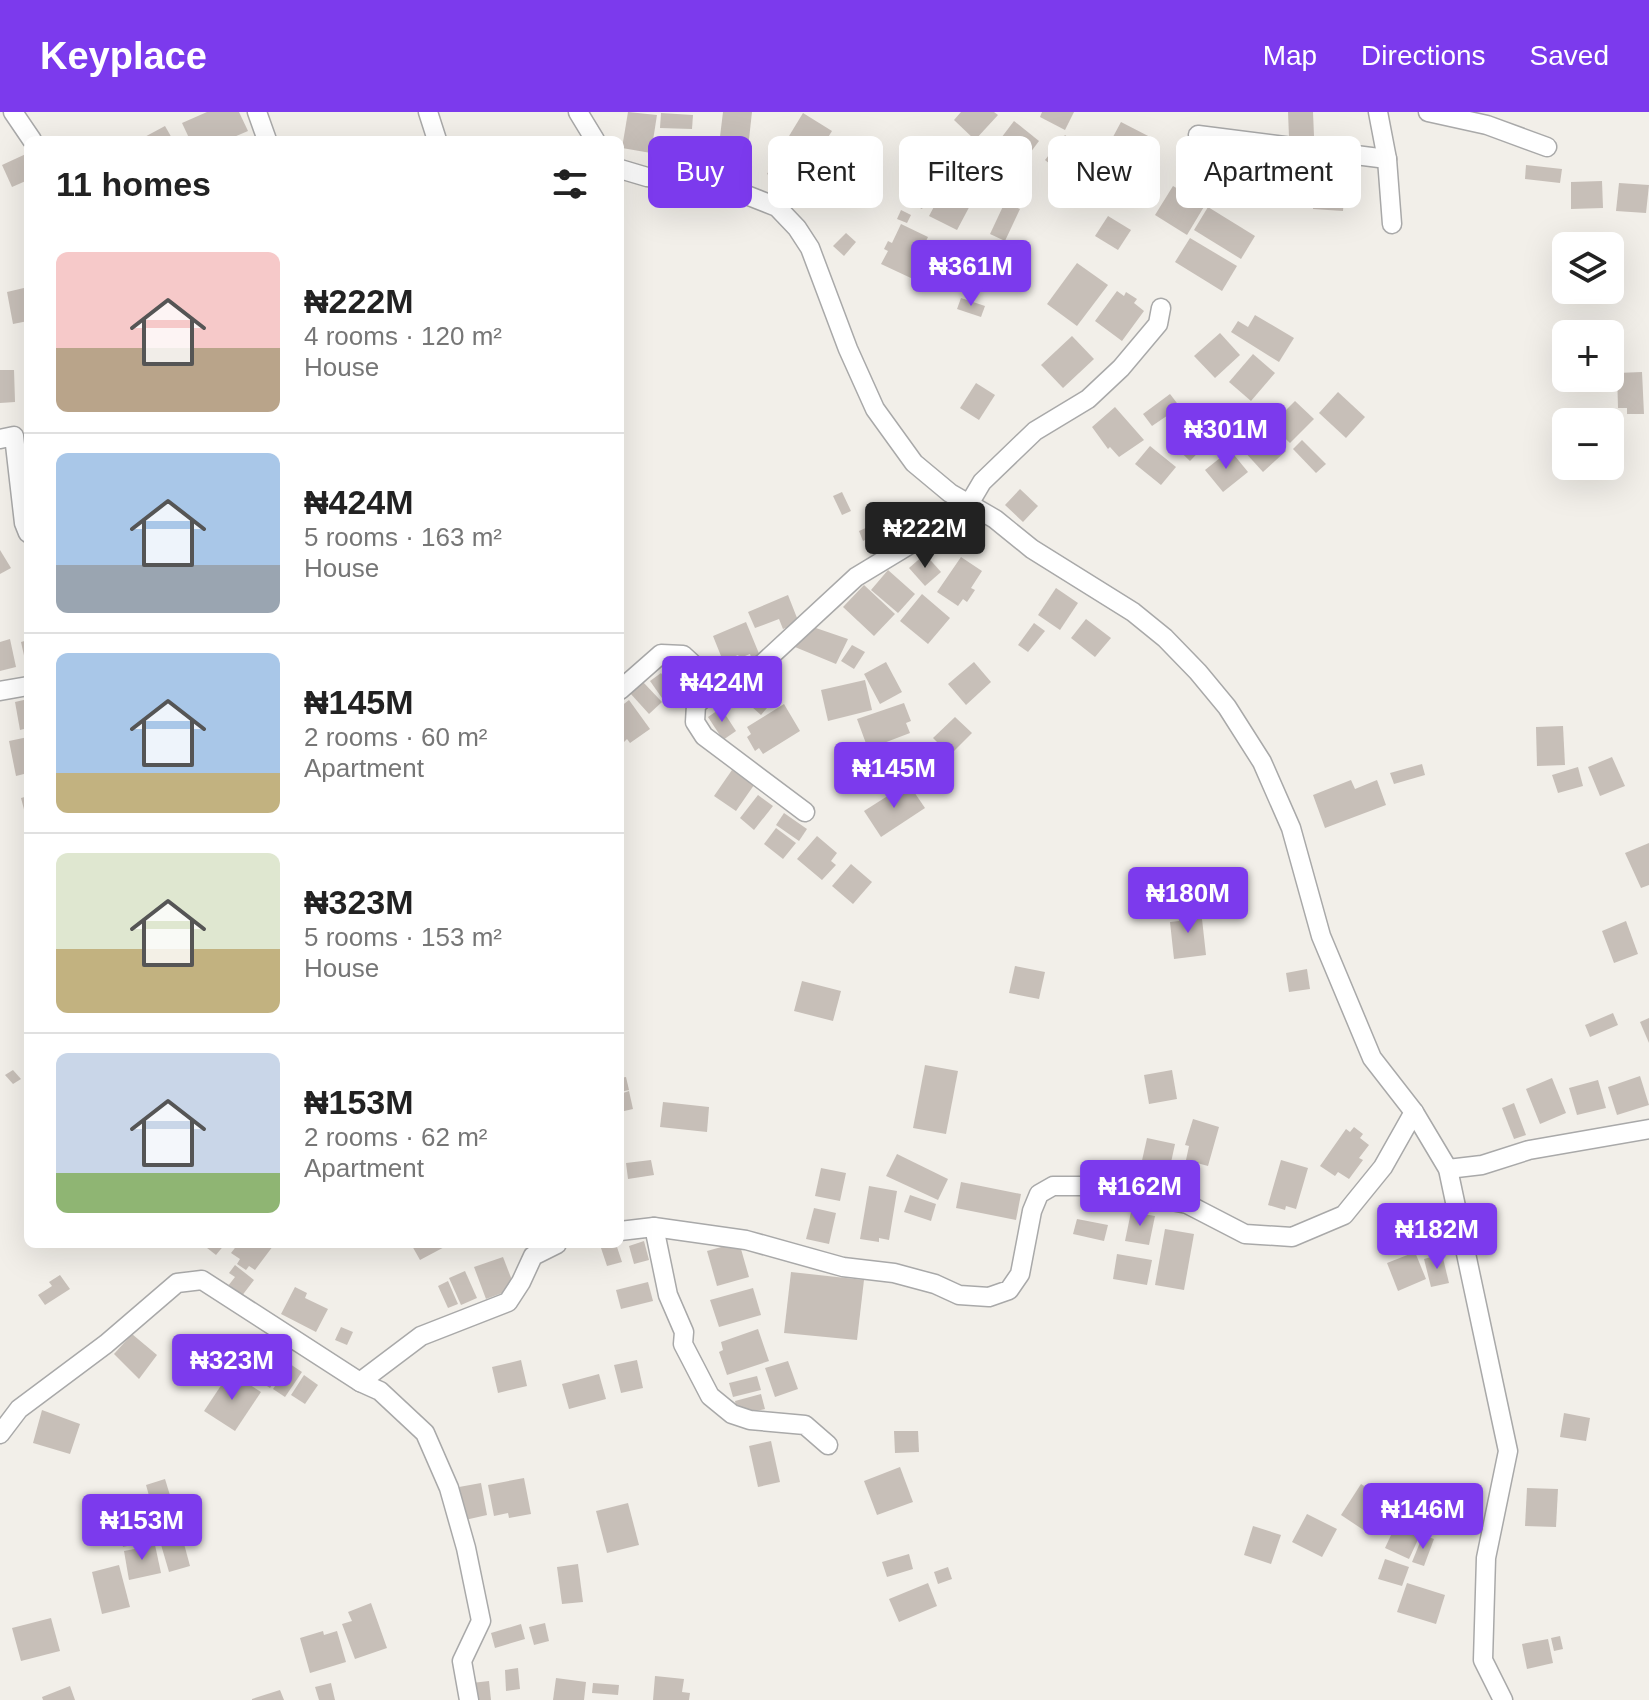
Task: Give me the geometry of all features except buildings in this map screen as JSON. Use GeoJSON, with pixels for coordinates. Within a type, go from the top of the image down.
{"type":"FeatureCollection","features":[{"type":"Feature","properties":{"kind":"street"},"geometry":{"type":"LineString","coordinates":[[13,112],[29,136]]}},
{"type":"Feature","properties":{"kind":"street"},"geometry":{"type":"LineString","coordinates":[[257,112],[266,136]]}},
{"type":"Feature","properties":{"kind":"street"},"geometry":{"type":"LineString","coordinates":[[428,112],[436,136]]}},
{"type":"Feature","properties":{"kind":"street"},"geometry":{"type":"LineString","coordinates":[[578,112],[593,136]]}},
{"type":"Feature","properties":{"kind":"street"},"geometry":{"type":"LineString","coordinates":[[1378,112],[1387,159],[1392,224]]}},
{"type":"Feature","properties":{"kind":"street"},"geometry":{"type":"LineString","coordinates":[[1428,112],[1487,125],[1547,147]]}},
{"type":"Feature","properties":{"kind":"street"},"geometry":{"type":"LineString","coordinates":[[1198,135],[1387,159]]}},
{"type":"Feature","properties":{"kind":"street"},"geometry":{"type":"LineString","coordinates":[[624,170],[647,177],[721,185],[777,207],[797,228],[810,248],[848,349],[875,409],[914,463],[950,493],[995,519],[1032,549],[1133,612],[1176,649],[1227,707],[1262,762],[1281,800],[1321,936],[1372,1058],[1414,1112],[1448,1169],[1508,1451],[1486,1558],[1483,1660],[1503,1700]]}},
{"type":"Feature","properties":{"kind":"street"},"geometry":{"type":"LineString","coordinates":[[805,812],[704,736],[695,722],[696,705],[718,687],[762,664],[856,577],[937,528],[969,504],[982,482],[1035,431],[1088,399],[1121,368],[1158,324],[1161,308]]}},
{"type":"Feature","properties":{"kind":"street"},"geometry":{"type":"LineString","coordinates":[[0,439],[14,436],[24,523]]}},
{"type":"Feature","properties":{"kind":"street"},"geometry":{"type":"LineString","coordinates":[[624,686],[661,654],[683,655],[718,687]]}},
{"type":"Feature","properties":{"kind":"street"},"geometry":{"type":"LineString","coordinates":[[0,691],[24,687]]}},
{"type":"Feature","properties":{"kind":"street"},"geometry":{"type":"LineString","coordinates":[[624,1231],[654,1227],[746,1240],[843,1267],[894,1273],[959,1295],[989,1297],[1009,1290],[1020,1274],[1032,1211],[1039,1194],[1053,1186],[1094,1186],[1187,1204],[1245,1234],[1292,1237],[1344,1215],[1383,1167],[1414,1112]]}},
{"type":"Feature","properties":{"kind":"street"},"geometry":{"type":"LineString","coordinates":[[1448,1169],[1482,1165],[1529,1150],[1649,1129]]}},
{"type":"Feature","properties":{"kind":"street"},"geometry":{"type":"LineString","coordinates":[[654,1227],[668,1295],[684,1332],[683,1344],[710,1396],[732,1414],[750,1420],[805,1425],[828,1445]]}},
{"type":"Feature","properties":{"kind":"street"},"geometry":{"type":"LineString","coordinates":[[360,1382],[421,1336],[508,1302],[533,1256],[549,1248]]}},
{"type":"Feature","properties":{"kind":"street"},"geometry":{"type":"LineString","coordinates":[[0,1434],[19,1409],[106,1344],[177,1283],[202,1280],[360,1382],[380,1391],[425,1433],[449,1488],[466,1548],[481,1621],[462,1661],[469,1700]]}}]}
